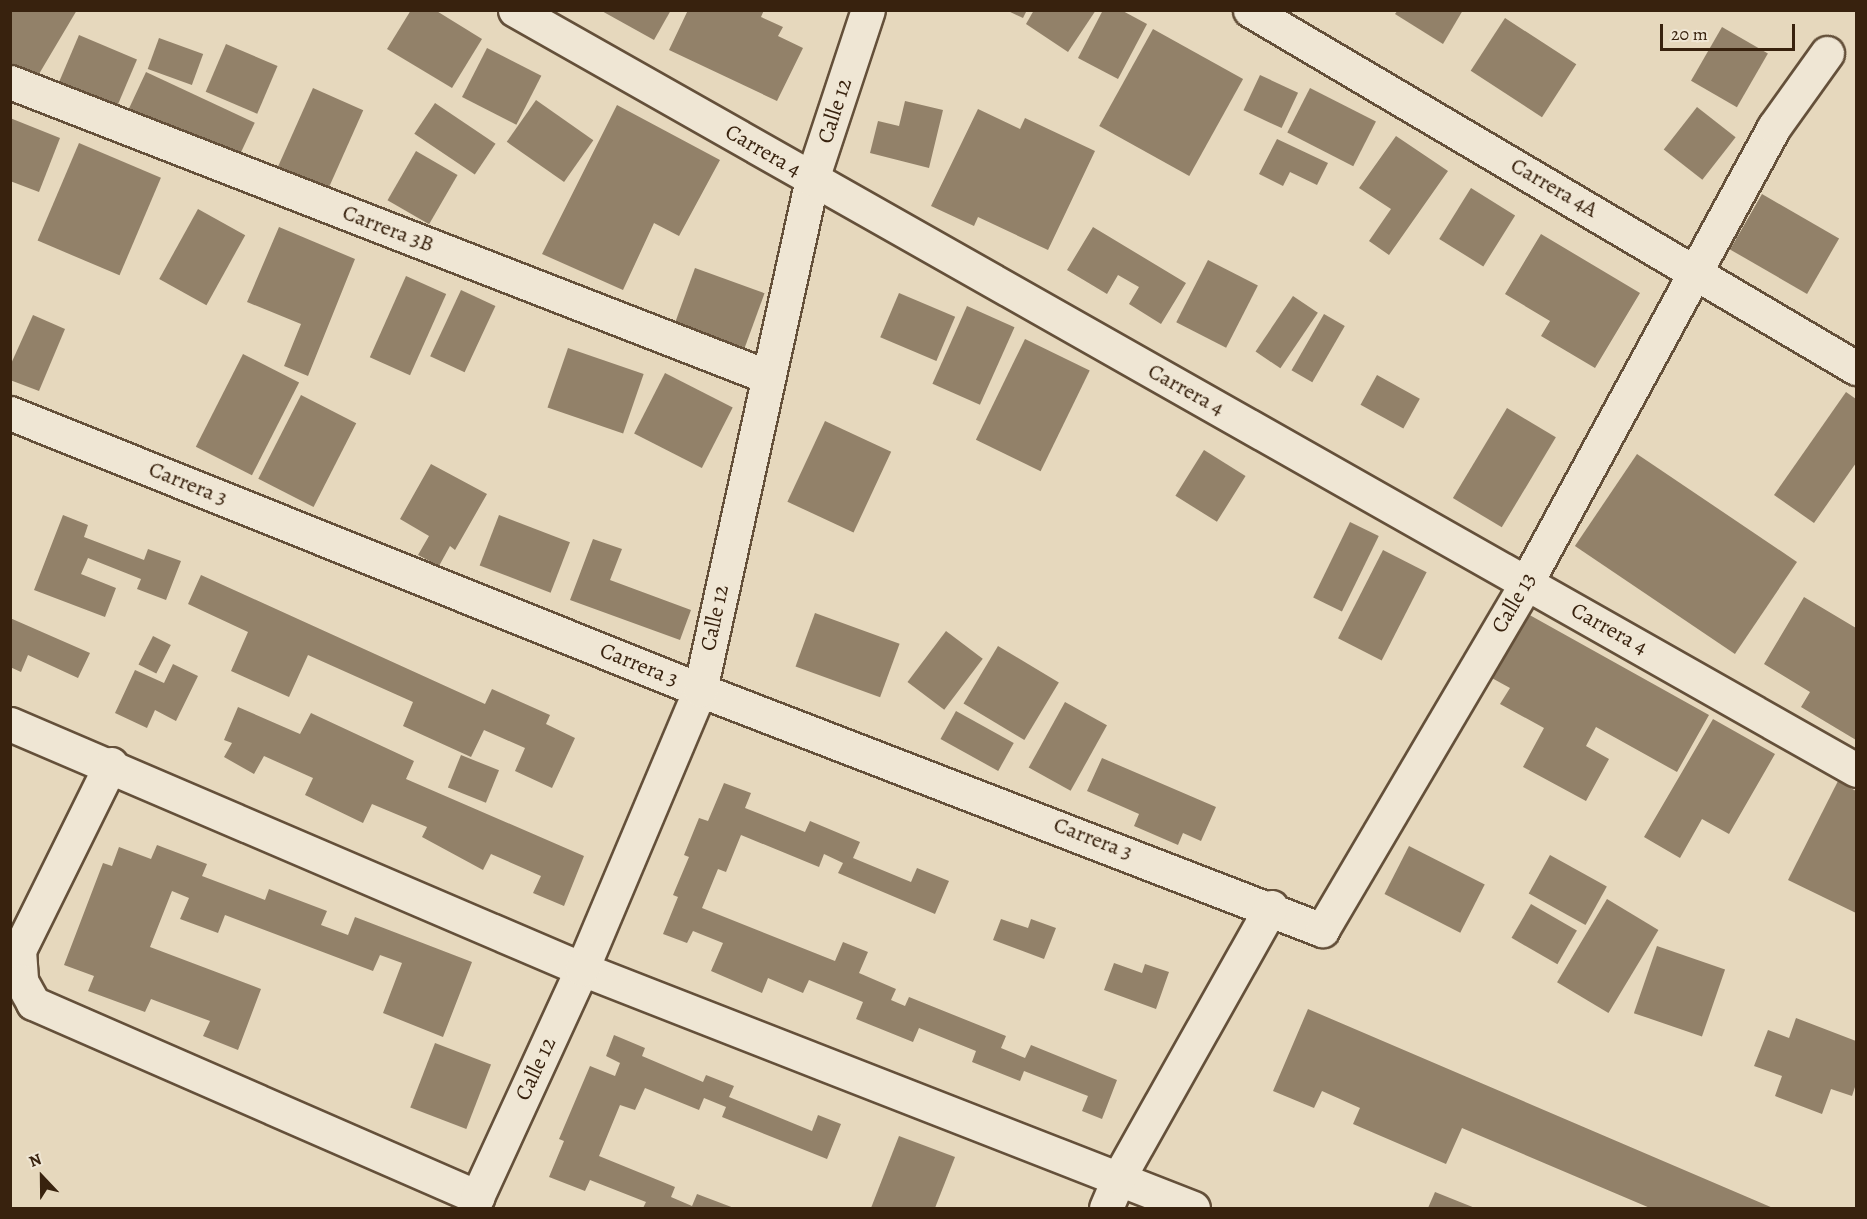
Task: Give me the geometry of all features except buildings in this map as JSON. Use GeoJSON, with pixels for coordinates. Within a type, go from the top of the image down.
{"type":"FeatureCollection","features":[{"type":"Feature","properties":{"kind":"street","name":"Carrera 4"},"geometry":{"type":"LineString","coordinates":[[515,10],[1857,770]]}},
{"type":"Feature","properties":{"kind":"street","name":"Calle 12"},"geometry":{"type":"LineString","coordinates":[[111,764],[19,950],[21,981],[33,1003],[477,1197],[582,969],[700,690],[766,376],[812,179],[868,10]]}},
{"type":"Feature","properties":{"kind":"street","name":"Carrera 4A"},"geometry":{"type":"LineString","coordinates":[[1250,10],[1857,368]]}},
{"type":"Feature","properties":{"kind":"street","name":"Calle 13"},"geometry":{"type":"LineString","coordinates":[[1322,930],[1526,583],[1774,127],[1827,54]]}},
{"type":"Feature","properties":{"kind":"street","name":"Carrera 3B"},"geometry":{"type":"LineString","coordinates":[[10,82],[766,376]]}},
{"type":"Feature","properties":{"kind":"street","name":"Carrera 3"},"geometry":{"type":"LineString","coordinates":[[10,413],[700,690],[1271,907],[1322,930]]}},
{"type":"Feature","properties":{"kind":"street"},"geometry":{"type":"LineString","coordinates":[[10,724],[111,764],[582,969],[1193,1209]]}},
{"type":"Feature","properties":{"kind":"street"},"geometry":{"type":"LineString","coordinates":[[1106,1209],[1119,1178],[1271,907]]}}]}
